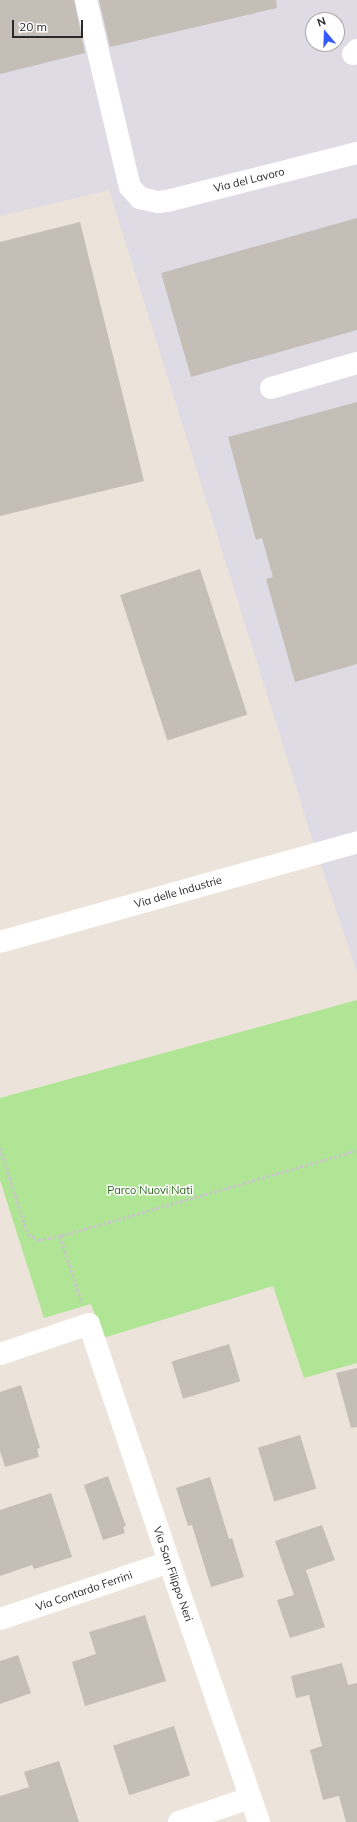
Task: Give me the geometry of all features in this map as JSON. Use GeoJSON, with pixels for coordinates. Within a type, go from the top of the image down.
{"type":"FeatureCollection","features":[{"type":"Feature","properties":{"kind":"street","name":"Via del Lavoro"},"geometry":{"type":"LineString","coordinates":[[86,0],[130,187],[140,198],[158,202],[167,201],[357,153]]}},
{"type":"Feature","properties":{"kind":"street"},"geometry":{"type":"LineString","coordinates":[[271,388],[357,363]]}},
{"type":"Feature","properties":{"kind":"street","name":"Via delle Industrie"},"geometry":{"type":"LineString","coordinates":[[0,942],[357,842]]}},
{"type":"Feature","properties":{"kind":"street"},"geometry":{"type":"LineString","coordinates":[[0,1354],[89,1324]]}},
{"type":"Feature","properties":{"kind":"street","name":"Via San Filippo Neri"},"geometry":{"type":"LineString","coordinates":[[89,1324],[259,1822]]}},
{"type":"Feature","properties":{"kind":"street","name":"Via Contardo Ferrini"},"geometry":{"type":"LineString","coordinates":[[0,1619],[169,1562]]}},
{"type":"Feature","properties":{"kind":"street"},"geometry":{"type":"LineString","coordinates":[[179,1822],[250,1798]]}},
{"type":"Feature","properties":{"kind":"path"},"geometry":{"type":"LineString","coordinates":[[0,1148],[28,1234],[38,1240],[60,1236],[357,1150]]}},
{"type":"Feature","properties":{"kind":"path"},"geometry":{"type":"LineString","coordinates":[[60,1236],[89,1324]]}},
{"type":"Feature","properties":{"kind":"shaded area"},"geometry":{"type":"Polygon","coordinates":[[[0,0],[357,0],[357,972],[312,838],[109,190],[0,216],[0,0]]]}},
{"type":"Feature","properties":{"kind":"green space","name":"Parco Nuovi Nati"},"geometry":{"type":"Polygon","coordinates":[[[357,1000],[357,1363],[304,1378],[273,1286],[103,1338],[91,1304],[44,1318],[0,1180],[0,1098],[357,1000]]]}},
{"type":"Feature","properties":{"kind":"building"},"geometry":{"type":"Polygon","coordinates":[[[0,0],[74,0],[85,53],[0,74],[0,0]]]}},
{"type":"Feature","properties":{"kind":"building"},"geometry":{"type":"Polygon","coordinates":[[[99,0],[276,0],[277,8],[110,47],[99,0]]]}},
{"type":"Feature","properties":{"kind":"building"},"geometry":{"type":"Polygon","coordinates":[[[357,218],[357,330],[191,377],[161,273],[357,218]]]}},
{"type":"Feature","properties":{"kind":"building"},"geometry":{"type":"Polygon","coordinates":[[[80,222],[144,481],[0,516],[0,242],[80,222]]]}},
{"type":"Feature","properties":{"kind":"building"},"geometry":{"type":"Polygon","coordinates":[[[357,402],[357,664],[295,682],[266,579],[273,577],[262,538],[256,540],[228,437],[357,402]]]}},
{"type":"Feature","properties":{"kind":"building"},"geometry":{"type":"Polygon","coordinates":[[[200,569],[247,715],[167,740],[120,595],[200,569]]]}},
{"type":"Feature","properties":{"kind":"building"},"geometry":{"type":"Polygon","coordinates":[[[229,1344],[240,1381],[183,1399],[172,1362],[229,1344]]]}},
{"type":"Feature","properties":{"kind":"building"},"geometry":{"type":"Polygon","coordinates":[[[357,1368],[357,1427],[351,1428],[336,1373],[357,1368]]]}},
{"type":"Feature","properties":{"kind":"building"},"geometry":{"type":"Polygon","coordinates":[[[21,1385],[40,1448],[37,1449],[39,1457],[5,1467],[0,1451],[0,1392],[21,1385]]]}},
{"type":"Feature","properties":{"kind":"building"},"geometry":{"type":"Polygon","coordinates":[[[300,1435],[316,1489],[274,1501],[258,1448],[300,1435]]]}},
{"type":"Feature","properties":{"kind":"building"},"geometry":{"type":"Polygon","coordinates":[[[108,1476],[126,1526],[123,1527],[125,1533],[103,1540],[84,1485],[108,1476]]]}},
{"type":"Feature","properties":{"kind":"building"},"geometry":{"type":"Polygon","coordinates":[[[210,1477],[229,1539],[232,1538],[244,1577],[211,1587],[192,1525],[188,1526],[176,1488],[210,1477]]]}},
{"type":"Feature","properties":{"kind":"building"},"geometry":{"type":"Polygon","coordinates":[[[51,1493],[72,1557],[34,1569],[32,1565],[0,1576],[0,1510],[51,1493]]]}},
{"type":"Feature","properties":{"kind":"building"},"geometry":{"type":"Polygon","coordinates":[[[322,1525],[335,1560],[306,1570],[325,1627],[290,1638],[277,1600],[294,1595],[275,1541],[322,1525]]]}},
{"type":"Feature","properties":{"kind":"building"},"geometry":{"type":"Polygon","coordinates":[[[145,1615],[166,1681],[85,1706],[72,1662],[96,1654],[89,1632],[145,1615]]]}},
{"type":"Feature","properties":{"kind":"building"},"geometry":{"type":"Polygon","coordinates":[[[18,1655],[31,1693],[0,1704],[0,1661],[18,1655]]]}},
{"type":"Feature","properties":{"kind":"building"},"geometry":{"type":"Polygon","coordinates":[[[342,1663],[348,1685],[357,1683],[357,1822],[346,1822],[339,1796],[323,1800],[310,1750],[322,1746],[309,1695],[296,1698],[291,1676],[342,1663]]]}},
{"type":"Feature","properties":{"kind":"building"},"geometry":{"type":"Polygon","coordinates":[[[174,1726],[190,1775],[129,1795],[113,1746],[174,1726]]]}},
{"type":"Feature","properties":{"kind":"building"},"geometry":{"type":"Polygon","coordinates":[[[59,1761],[79,1822],[0,1822],[0,1796],[29,1787],[24,1772],[59,1761]]]}}]}
